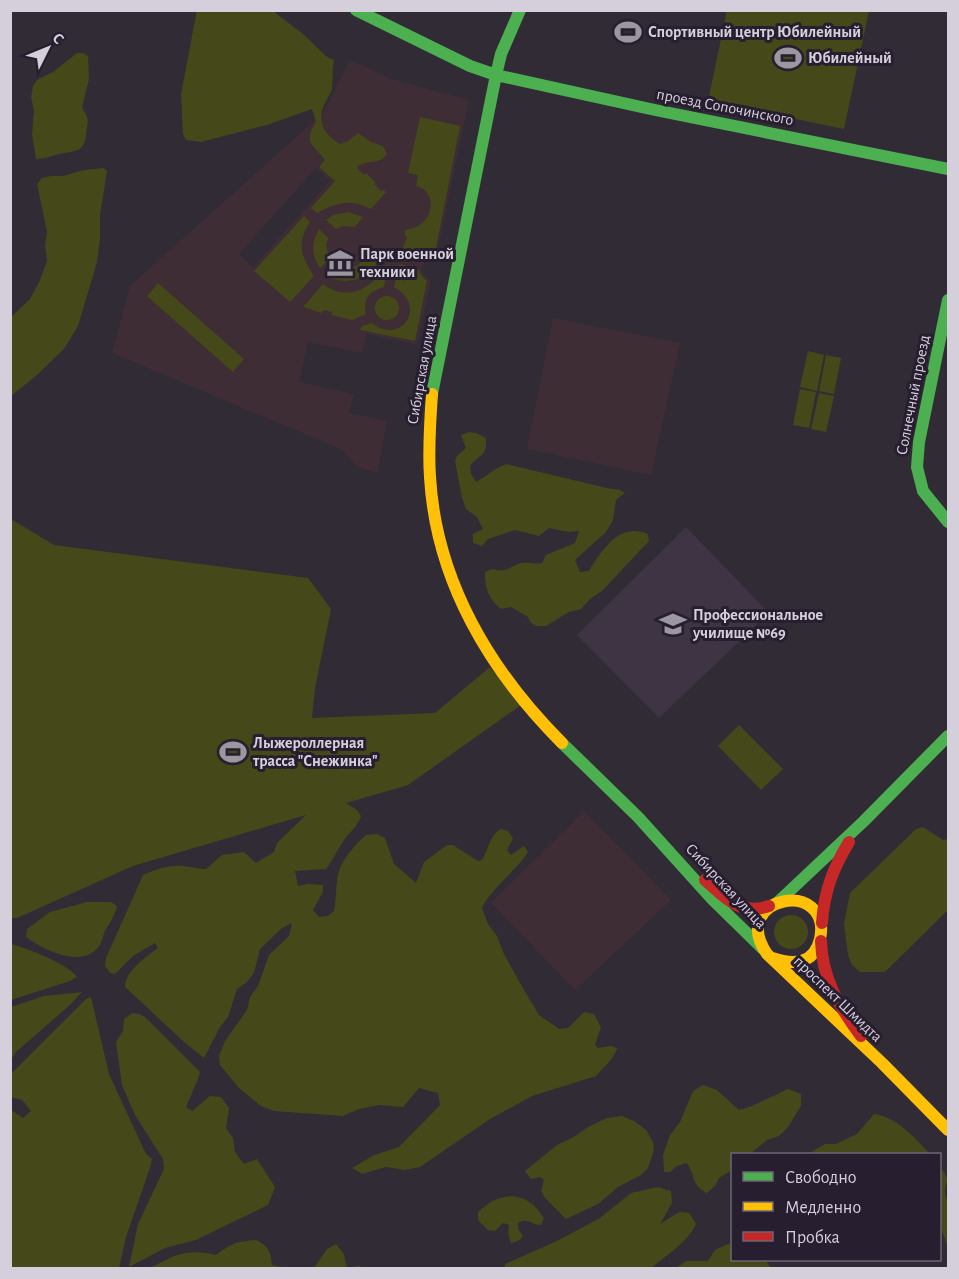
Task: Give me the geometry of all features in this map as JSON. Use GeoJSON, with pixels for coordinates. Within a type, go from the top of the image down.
{"type":"FeatureCollection","features":[{"type":"Feature","properties":{"kind":"street","name":"проезд Сопочинского"},"geometry":{"type":"LineString","coordinates":[[356,10],[470,66],[496,75],[655,110],[948,169]]}},
{"type":"Feature","properties":{"kind":"street","name":"Сибирская улица"},"geometry":{"type":"LineString","coordinates":[[520,10],[501,54],[496,75],[428,421],[428,452],[434,520],[448,570],[464,611],[494,665],[528,708],[666,845],[735,905],[754,911],[776,903]]}},
{"type":"Feature","properties":{"kind":"street","name":"Солнечный проезд"},"geometry":{"type":"LineString","coordinates":[[948,300],[919,442],[917,467],[923,491],[948,522]]}},
{"type":"Feature","properties":{"kind":"street"},"geometry":{"type":"LineString","coordinates":[[776,903],[790,900],[807,905],[818,916],[821,931],[816,950],[803,961],[787,964],[767,954],[758,937],[759,924],[764,912],[864,821],[948,736]]}},
{"type":"Feature","properties":{"kind":"street","name":"проспект Шмидта"},"geometry":{"type":"LineString","coordinates":[[864,821],[829,876],[823,899],[821,931],[823,965],[833,995],[882,1063]]}},
{"type":"Feature","properties":{"kind":"street","name":"Сибирская улица"},"geometry":{"type":"LineString","coordinates":[[666,845],[696,882],[767,954]]}},
{"type":"Feature","properties":{"kind":"street","name":"проспект Шмидта"},"geometry":{"type":"LineString","coordinates":[[767,954],[882,1063],[948,1130]]}},
{"type":"Feature","properties":{"kind":"shaded area","name":"Парк военной техники"},"geometry":{"type":"Polygon","coordinates":[[[350,60],[392,79],[469,100],[437,253],[427,256],[421,270],[431,281],[417,345],[367,334],[362,353],[308,342],[299,382],[354,394],[349,413],[387,421],[377,473],[357,467],[343,450],[112,353],[130,286],[323,113],[350,60]],[[316,168],[239,254],[253,267],[330,181],[316,168]]]}},
{"type":"Feature","properties":{"kind":"shaded area"},"geometry":{"type":"Polygon","coordinates":[[[553,318],[680,343],[651,475],[527,449],[553,318]]]}},
{"type":"Feature","properties":{"kind":"shaded area","name":"Профессиональное училище №69"},"geometry":{"type":"Polygon","coordinates":[[[686,527],[769,613],[659,718],[577,635],[686,527]]]}},
{"type":"Feature","properties":{"kind":"shaded area"},"geometry":{"type":"Polygon","coordinates":[[[584,811],[671,900],[575,990],[491,903],[584,811]]]}},
{"type":"Feature","properties":{"kind":"green space"},"geometry":{"type":"Polygon","coordinates":[[[197,10],[273,11],[303,34],[327,57],[334,60],[332,89],[321,114],[325,131],[340,144],[347,142],[358,133],[371,142],[383,146],[387,154],[380,160],[364,163],[357,168],[364,175],[366,173],[381,191],[386,192],[371,209],[350,203],[337,204],[317,213],[311,208],[335,181],[319,167],[325,160],[311,143],[310,134],[316,122],[312,109],[270,124],[201,142],[186,140],[183,134],[181,94],[197,10]]]}},
{"type":"Feature","properties":{"kind":"green space","name":"Юбилейный"},"geometry":{"type":"Polygon","coordinates":[[[727,10],[869,11],[844,129],[708,101],[727,10]]]}},
{"type":"Feature","properties":{"kind":"green space"},"geometry":{"type":"Polygon","coordinates":[[[77,53],[88,56],[89,79],[82,107],[88,120],[84,144],[78,150],[36,159],[32,134],[33,86],[37,80],[53,72],[77,53]]]}},
{"type":"Feature","properties":{"kind":"green space"},"geometry":{"type":"Polygon","coordinates":[[[420,117],[460,126],[436,248],[425,252],[421,257],[401,253],[407,237],[405,230],[423,223],[430,209],[431,201],[428,195],[416,186],[418,175],[408,173],[420,117]]]}},
{"type":"Feature","properties":{"kind":"green space"},"geometry":{"type":"Polygon","coordinates":[[[104,168],[107,171],[100,215],[97,262],[78,326],[64,349],[11,396],[11,317],[30,299],[47,261],[45,245],[47,232],[37,184],[42,178],[104,168]]]}},
{"type":"Feature","properties":{"kind":"green space"},"geometry":{"type":"Polygon","coordinates":[[[348,212],[363,217],[355,227],[344,226],[336,229],[326,220],[333,215],[348,212]]]}},
{"type":"Feature","properties":{"kind":"green space"},"geometry":{"type":"Polygon","coordinates":[[[304,216],[310,222],[303,237],[303,256],[314,276],[290,302],[254,271],[304,216]]]}},
{"type":"Feature","properties":{"kind":"green space"},"geometry":{"type":"Polygon","coordinates":[[[319,229],[328,238],[326,246],[330,258],[320,268],[313,248],[319,229]]]}},
{"type":"Feature","properties":{"kind":"green space"},"geometry":{"type":"Polygon","coordinates":[[[364,258],[378,261],[364,276],[350,281],[329,277],[338,267],[353,267],[364,258]]]}},
{"type":"Feature","properties":{"kind":"green space"},"geometry":{"type":"Polygon","coordinates":[[[389,262],[384,287],[371,293],[366,300],[366,314],[352,320],[331,315],[332,312],[324,310],[321,313],[303,307],[323,284],[342,292],[360,290],[369,285],[389,262]]]}},
{"type":"Feature","properties":{"kind":"green space"},"geometry":{"type":"Polygon","coordinates":[[[399,264],[418,269],[427,281],[415,341],[360,330],[362,326],[372,323],[382,329],[392,330],[407,321],[410,313],[409,304],[404,295],[394,287],[399,264]]]}},
{"type":"Feature","properties":{"kind":"green space"},"geometry":{"type":"Polygon","coordinates":[[[158,283],[244,359],[233,372],[147,296],[158,283]]]}},
{"type":"Feature","properties":{"kind":"green space"},"geometry":{"type":"Polygon","coordinates":[[[387,296],[396,299],[399,308],[396,317],[387,320],[378,317],[375,308],[378,299],[387,296]]]}},
{"type":"Feature","properties":{"kind":"green space"},"geometry":{"type":"Polygon","coordinates":[[[808,351],[824,355],[817,391],[800,387],[808,351]]]}},
{"type":"Feature","properties":{"kind":"green space"},"geometry":{"type":"Polygon","coordinates":[[[826,355],[841,358],[834,394],[819,391],[826,355]]]}},
{"type":"Feature","properties":{"kind":"green space"},"geometry":{"type":"Polygon","coordinates":[[[800,389],[816,392],[809,428],[793,425],[800,389]]]}},
{"type":"Feature","properties":{"kind":"green space"},"geometry":{"type":"Polygon","coordinates":[[[819,393],[834,396],[826,432],[811,429],[819,393]]]}},
{"type":"Feature","properties":{"kind":"green space"},"geometry":{"type":"Polygon","coordinates":[[[469,432],[486,438],[484,452],[470,466],[471,474],[476,482],[506,464],[625,493],[616,500],[613,520],[606,532],[575,560],[580,572],[589,571],[612,540],[620,535],[638,531],[648,534],[649,541],[602,591],[581,609],[569,612],[546,626],[536,626],[530,622],[528,617],[511,607],[501,609],[488,592],[485,572],[492,569],[505,570],[524,563],[542,563],[546,555],[575,543],[579,531],[569,532],[549,528],[539,536],[515,530],[488,539],[482,546],[473,543],[473,534],[483,529],[477,517],[466,509],[455,461],[466,448],[461,435],[469,432]]]}},
{"type":"Feature","properties":{"kind":"green space"},"geometry":{"type":"Polygon","coordinates":[[[11,519],[54,545],[308,578],[331,609],[315,688],[312,718],[435,713],[490,667],[521,705],[408,785],[346,803],[357,810],[361,816],[358,823],[326,869],[295,871],[298,886],[323,885],[323,892],[313,910],[319,917],[328,916],[334,911],[340,868],[351,850],[366,835],[377,834],[385,838],[394,864],[416,883],[424,862],[447,845],[453,845],[478,861],[482,860],[496,832],[500,829],[508,831],[513,838],[507,850],[511,855],[524,846],[528,852],[491,894],[482,908],[488,924],[497,936],[504,954],[539,1015],[559,1029],[568,1028],[584,1012],[594,1014],[601,1027],[595,1045],[598,1048],[611,1046],[617,1048],[605,1067],[596,1076],[532,1096],[490,1119],[420,1167],[405,1170],[386,1167],[362,1174],[352,1168],[374,1155],[399,1147],[440,1105],[438,1093],[419,1088],[403,1107],[379,1105],[359,1109],[343,1116],[274,1111],[261,1106],[239,1088],[220,1065],[219,1056],[225,1041],[247,1010],[250,997],[258,986],[269,955],[289,936],[292,923],[282,928],[260,949],[254,973],[237,989],[228,1017],[220,1027],[204,1058],[184,1042],[125,987],[132,970],[158,948],[155,943],[133,956],[115,974],[110,973],[105,966],[106,958],[143,875],[171,866],[206,869],[222,855],[244,852],[256,863],[274,852],[277,843],[306,815],[133,866],[17,918],[11,918],[11,519]]]}},
{"type":"Feature","properties":{"kind":"green space"},"geometry":{"type":"Polygon","coordinates":[[[739,725],[783,769],[761,790],[718,746],[739,725]]]}},
{"type":"Feature","properties":{"kind":"green space"},"geometry":{"type":"Polygon","coordinates":[[[923,827],[943,840],[948,839],[948,910],[885,972],[860,972],[852,965],[848,955],[844,924],[850,893],[916,829],[923,827]]]}},
{"type":"Feature","properties":{"kind":"green space"},"geometry":{"type":"Polygon","coordinates":[[[87,902],[111,902],[117,906],[100,945],[93,952],[74,957],[63,955],[26,937],[27,929],[50,912],[87,902]]]}},
{"type":"Feature","properties":{"kind":"green space"},"geometry":{"type":"Polygon","coordinates":[[[791,915],[803,920],[808,932],[803,944],[791,949],[779,944],[774,932],[779,920],[791,915]]]}},
{"type":"Feature","properties":{"kind":"green space"},"geometry":{"type":"Polygon","coordinates":[[[11,944],[57,962],[77,977],[11,1000],[11,944]]]}},
{"type":"Feature","properties":{"kind":"green space"},"geometry":{"type":"Polygon","coordinates":[[[82,992],[16,1052],[11,1060],[11,1007],[44,996],[82,992]]]}},
{"type":"Feature","properties":{"kind":"green space"},"geometry":{"type":"Polygon","coordinates":[[[91,997],[109,1074],[146,1154],[152,1159],[150,1168],[126,1237],[119,1268],[11,1268],[11,1110],[23,1118],[31,1111],[22,1100],[11,1097],[11,1074],[86,999],[91,997]]]}},
{"type":"Feature","properties":{"kind":"green space"},"geometry":{"type":"Polygon","coordinates":[[[132,1013],[145,1017],[200,1072],[186,1107],[192,1111],[210,1096],[221,1097],[229,1108],[226,1128],[233,1138],[235,1152],[244,1164],[257,1159],[275,1187],[268,1205],[196,1240],[165,1248],[129,1267],[138,1224],[164,1169],[163,1159],[135,1115],[122,1085],[116,1042],[123,1031],[124,1019],[132,1013]]]}},
{"type":"Feature","properties":{"kind":"green space"},"geometry":{"type":"Polygon","coordinates":[[[703,1085],[717,1090],[739,1110],[788,1089],[801,1094],[801,1106],[788,1127],[779,1136],[767,1140],[751,1153],[731,1153],[731,1171],[719,1178],[715,1186],[707,1193],[696,1184],[687,1163],[677,1166],[670,1172],[664,1172],[663,1155],[670,1135],[680,1122],[693,1091],[703,1085]]]}},
{"type":"Feature","properties":{"kind":"green space"},"geometry":{"type":"Polygon","coordinates":[[[874,1114],[882,1116],[898,1124],[912,1135],[929,1153],[810,1153],[825,1144],[836,1144],[857,1134],[874,1114]]]}},
{"type":"Feature","properties":{"kind":"green space"},"geometry":{"type":"Polygon","coordinates":[[[622,1116],[646,1130],[653,1142],[654,1150],[648,1168],[641,1175],[618,1187],[598,1204],[566,1219],[541,1191],[544,1180],[540,1177],[531,1179],[525,1171],[557,1145],[588,1127],[607,1118],[622,1116]]]}},
{"type":"Feature","properties":{"kind":"green space"},"geometry":{"type":"Polygon","coordinates":[[[941,1168],[948,1179],[945,1196],[948,1201],[948,1247],[941,1229],[941,1168]]]}},
{"type":"Feature","properties":{"kind":"green space"},"geometry":{"type":"Polygon","coordinates":[[[658,1187],[671,1191],[672,1203],[660,1224],[679,1212],[689,1213],[696,1224],[682,1243],[651,1268],[505,1268],[505,1264],[557,1241],[600,1218],[631,1193],[658,1187]]]}},
{"type":"Feature","properties":{"kind":"green space"},"geometry":{"type":"Polygon","coordinates":[[[512,1196],[531,1203],[544,1218],[541,1225],[527,1221],[518,1223],[518,1229],[523,1236],[511,1243],[508,1234],[509,1225],[503,1223],[495,1231],[488,1230],[478,1220],[478,1212],[493,1201],[512,1196]]]}},
{"type":"Feature","properties":{"kind":"green space"},"geometry":{"type":"Polygon","coordinates":[[[256,1240],[268,1249],[272,1265],[287,1268],[146,1268],[180,1254],[197,1252],[216,1255],[234,1244],[256,1240]]]}},
{"type":"Feature","properties":{"kind":"green space"},"geometry":{"type":"Polygon","coordinates":[[[336,1244],[344,1254],[347,1268],[314,1268],[327,1249],[336,1244]]]}},
{"type":"Feature","properties":{"kind":"green space"},"geometry":{"type":"Polygon","coordinates":[[[731,1245],[731,1261],[766,1261],[771,1268],[676,1268],[686,1261],[708,1261],[715,1250],[731,1245]]]}},
{"type":"Feature","properties":{"kind":"traffic: fast"},"geometry":{"type":"LineString","coordinates":[[356,10],[470,66],[496,75],[655,110],[948,169]]}},
{"type":"Feature","properties":{"kind":"traffic: fast"},"geometry":{"type":"LineString","coordinates":[[432,394],[496,75],[501,54],[520,10]]}},
{"type":"Feature","properties":{"kind":"traffic: fast"},"geometry":{"type":"LineString","coordinates":[[948,300],[919,442],[917,467],[923,491],[948,522]]}},
{"type":"Feature","properties":{"kind":"traffic: fast"},"geometry":{"type":"LineString","coordinates":[[778,902],[864,821],[948,736]]}},
{"type":"Feature","properties":{"kind":"traffic: fast"},"geometry":{"type":"LineString","coordinates":[[562,743],[638,817],[712,899],[763,949]]}},
{"type":"Feature","properties":{"kind":"traffic: slow"},"geometry":{"type":"LineString","coordinates":[[432,394],[429,456],[434,515],[455,588],[490,655],[512,686],[562,743]]}},
{"type":"Feature","properties":{"kind":"traffic: slow"},"geometry":{"type":"LineString","coordinates":[[772,958],[795,962],[802,961],[813,954],[820,939],[820,920],[812,907],[798,901],[783,902],[770,907],[760,918],[758,934],[767,954],[882,1063],[948,1130]]}},
{"type":"Feature","properties":{"kind":"traffic: jam"},"geometry":{"type":"LineString","coordinates":[[822,923],[830,881],[849,842]]}},
{"type":"Feature","properties":{"kind":"traffic: jam"},"geometry":{"type":"LineString","coordinates":[[705,880],[726,899],[741,907],[750,909],[769,906]]}},
{"type":"Feature","properties":{"kind":"traffic: jam"},"geometry":{"type":"LineString","coordinates":[[821,941],[822,955],[833,992],[861,1036]]}},
{"type":"Feature","properties":{"kind":"place","name":"Спортивный центр Юбилейный"},"geometry":{"type":"Point","coordinates":[628,32]}},
{"type":"Feature","properties":{"kind":"place","name":"Юбилейный"},"geometry":{"type":"Point","coordinates":[788,58]}},
{"type":"Feature","properties":{"kind":"place","name":"Парк военной техники"},"geometry":{"type":"Point","coordinates":[340,263]}},
{"type":"Feature","properties":{"kind":"place","name":"Профессиональное училище №69"},"geometry":{"type":"Point","coordinates":[673,624]}},
{"type":"Feature","properties":{"kind":"place","name":"Лыжероллерная трасса \"Снежинка\""},"geometry":{"type":"Point","coordinates":[233,752]}}]}
